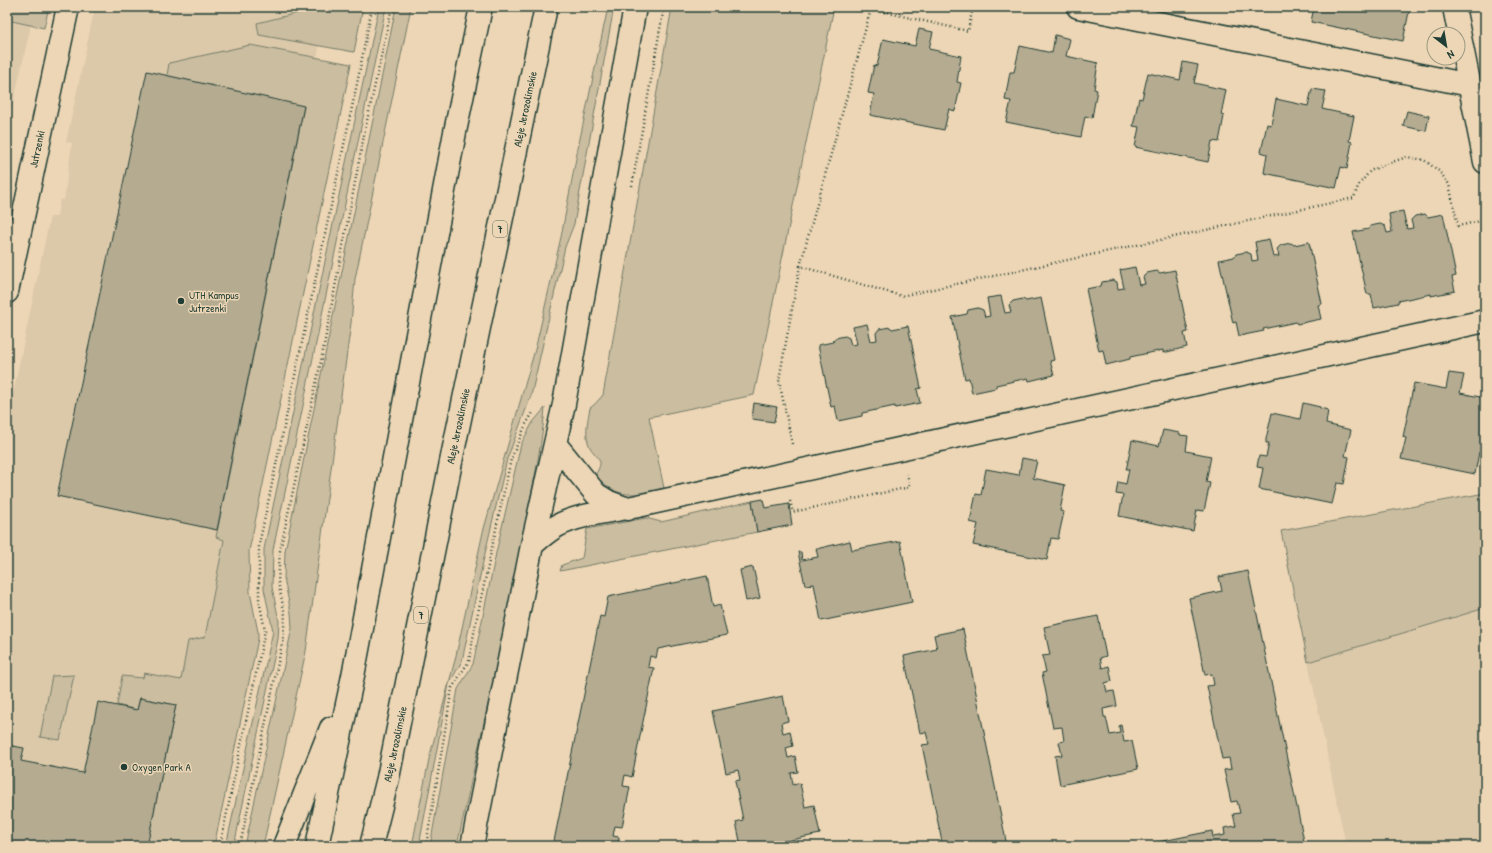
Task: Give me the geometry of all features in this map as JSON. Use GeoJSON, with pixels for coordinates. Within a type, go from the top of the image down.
{"type":"FeatureCollection","features":[{"type":"Feature","properties":{"kind":"street","name":"Jutrzenki"},"geometry":{"type":"LineString","coordinates":[[7,292],[68,7]]}},
{"type":"Feature","properties":{"kind":"street"},"geometry":{"type":"LineString","coordinates":[[317,846],[354,671],[455,132],[480,7]]}},
{"type":"Feature","properties":{"kind":"street","name":"Aleje Jerozolimskie"},"geometry":{"type":"LineString","coordinates":[[371,846],[388,778],[453,452],[546,7]]}},
{"type":"Feature","properties":{"kind":"street"},"geometry":{"type":"LineString","coordinates":[[472,846],[532,545],[556,445],[579,327],[635,7]]}},
{"type":"Feature","properties":{"kind":"street"},"geometry":{"type":"LineString","coordinates":[[1078,7],[1470,85]]}},
{"type":"Feature","properties":{"kind":"street"},"geometry":{"type":"LineString","coordinates":[[1454,7],[1485,162]]}},
{"type":"Feature","properties":{"kind":"street"},"geometry":{"type":"LineString","coordinates":[[532,545],[547,532],[574,519],[1485,321]]}},
{"type":"Feature","properties":{"kind":"street"},"geometry":{"type":"LineString","coordinates":[[556,445],[596,494],[609,502],[628,508]]}},
{"type":"Feature","properties":{"kind":"street"},"geometry":{"type":"LineString","coordinates":[[284,846],[354,671]]}},
{"type":"Feature","properties":{"kind":"street"},"geometry":{"type":"LineString","coordinates":[[383,846],[388,778]]}},
{"type":"Feature","properties":{"kind":"path"},"geometry":{"type":"LineString","coordinates":[[220,846],[265,630],[259,600],[259,545],[372,7]]}},
{"type":"Feature","properties":{"kind":"path"},"geometry":{"type":"LineString","coordinates":[[240,846],[283,639],[285,615],[278,582],[280,551],[321,361],[366,130],[392,7]]}},
{"type":"Feature","properties":{"kind":"path"},"geometry":{"type":"LineString","coordinates":[[798,471],[779,380],[800,266],[871,9],[968,31],[973,7]]}},
{"type":"Feature","properties":{"kind":"path"},"geometry":{"type":"LineString","coordinates":[[800,266],[901,296],[1354,198],[1358,186],[1370,171],[1407,157],[1424,160],[1439,171],[1450,184],[1458,226],[1485,220]]}},
{"type":"Feature","properties":{"kind":"path"},"geometry":{"type":"LineString","coordinates":[[426,846],[452,688],[469,661],[511,459],[526,424],[535,409]]}},
{"type":"Feature","properties":{"kind":"shaded area"},"geometry":{"type":"Polygon","coordinates":[[[7,7],[49,7],[44,28],[7,20],[7,7]]]}},
{"type":"Feature","properties":{"kind":"shaded area"},"geometry":{"type":"Polygon","coordinates":[[[95,7],[327,7],[165,846],[7,846],[7,422],[50,217],[57,217],[60,199],[64,200],[72,143],[66,142],[95,7]]]}},
{"type":"Feature","properties":{"kind":"shaded area"},"geometry":{"type":"Polygon","coordinates":[[[322,7],[363,7],[354,52],[259,35],[257,23],[322,7]]]}},
{"type":"Feature","properties":{"kind":"shaded area"},"geometry":{"type":"Polygon","coordinates":[[[379,7],[386,7],[273,550],[272,587],[279,621],[278,639],[234,846],[226,846],[273,631],[264,589],[264,549],[379,7]]]}},
{"type":"Feature","properties":{"kind":"shaded area"},"geometry":{"type":"Polygon","coordinates":[[[396,7],[411,7],[355,279],[351,323],[306,651],[263,846],[245,846],[292,628],[291,613],[284,578],[285,551],[396,7]]]}},
{"type":"Feature","properties":{"kind":"shaded area"},"geometry":{"type":"Polygon","coordinates":[[[608,7],[614,7],[574,224],[565,247],[531,396],[507,459],[462,661],[449,684],[419,846],[412,846],[429,759],[455,660],[483,532],[536,346],[561,237],[608,7]]]}},
{"type":"Feature","properties":{"kind":"shaded area"},"geometry":{"type":"Polygon","coordinates":[[[672,7],[834,7],[754,395],[649,417],[664,488],[643,493],[626,494],[611,489],[595,475],[599,469],[600,460],[588,442],[587,425],[590,408],[603,395],[672,7]]]}},
{"type":"Feature","properties":{"kind":"shaded area"},"geometry":{"type":"Polygon","coordinates":[[[7,20],[31,25],[7,131],[7,20]]]}},
{"type":"Feature","properties":{"kind":"shaded area"},"geometry":{"type":"Polygon","coordinates":[[[250,45],[351,64],[249,551],[250,592],[258,639],[214,846],[147,846],[176,705],[140,698],[137,710],[117,705],[122,676],[143,678],[144,673],[181,680],[188,641],[205,637],[224,540],[216,537],[304,107],[167,76],[169,63],[250,45]]]}},
{"type":"Feature","properties":{"kind":"shaded area"},"geometry":{"type":"Polygon","coordinates":[[[545,408],[541,445],[534,481],[497,664],[457,846],[430,846],[458,689],[473,664],[521,444],[533,422],[545,408]]]}},
{"type":"Feature","properties":{"kind":"shaded area"},"geometry":{"type":"Polygon","coordinates":[[[1485,493],[1485,846],[1346,846],[1281,531],[1485,493]]]}},
{"type":"Feature","properties":{"kind":"shaded area"},"geometry":{"type":"Polygon","coordinates":[[[1485,493],[1485,608],[1308,662],[1281,531],[1485,493]]]}},
{"type":"Feature","properties":{"kind":"shaded area"},"geometry":{"type":"Polygon","coordinates":[[[752,501],[757,532],[560,571],[562,565],[582,558],[587,529],[646,518],[661,522],[752,501]]]}},
{"type":"Feature","properties":{"kind":"shaded area"},"geometry":{"type":"Polygon","coordinates":[[[74,675],[60,740],[40,737],[52,676],[74,675]]]}},
{"type":"Feature","properties":{"kind":"building"},"geometry":{"type":"Polygon","coordinates":[[[1253,7],[1272,7],[1271,11],[1253,7]]]}},
{"type":"Feature","properties":{"kind":"building"},"geometry":{"type":"Polygon","coordinates":[[[1314,7],[1410,7],[1403,41],[1311,22],[1314,7]]]}},
{"type":"Feature","properties":{"kind":"building"},"geometry":{"type":"Polygon","coordinates":[[[919,29],[933,32],[929,49],[961,56],[957,82],[961,83],[955,111],[949,109],[944,130],[870,115],[874,94],[868,93],[874,65],[877,66],[883,39],[915,46],[919,29]]]}},
{"type":"Feature","properties":{"kind":"building"},"geometry":{"type":"Polygon","coordinates":[[[1055,35],[1070,39],[1066,56],[1098,63],[1094,89],[1097,90],[1092,118],[1085,116],[1081,137],[1006,122],[1011,101],[1005,100],[1010,72],[1014,72],[1020,46],[1052,53],[1055,35]]]}},
{"type":"Feature","properties":{"kind":"building"},"geometry":{"type":"Polygon","coordinates":[[[1183,62],[1198,65],[1194,83],[1226,90],[1221,115],[1224,116],[1219,142],[1212,141],[1208,162],[1135,147],[1139,127],[1133,126],[1139,98],[1142,99],[1148,73],[1180,80],[1183,62]]]}},
{"type":"Feature","properties":{"kind":"building","name":"UTH Kampus Jutrzenki"},"geometry":{"type":"Polygon","coordinates":[[[147,71],[304,106],[217,530],[57,496],[147,71]]]}},
{"type":"Feature","properties":{"kind":"building"},"geometry":{"type":"Polygon","coordinates":[[[1312,89],[1326,91],[1322,109],[1354,116],[1349,141],[1352,142],[1347,169],[1341,167],[1336,188],[1264,173],[1267,154],[1261,152],[1267,124],[1271,125],[1276,99],[1308,106],[1312,89]]]}},
{"type":"Feature","properties":{"kind":"building"},"geometry":{"type":"Polygon","coordinates":[[[1407,111],[1429,116],[1426,131],[1403,126],[1407,111]]]}},
{"type":"Feature","properties":{"kind":"building"},"geometry":{"type":"Polygon","coordinates":[[[1403,211],[1407,229],[1413,228],[1411,220],[1415,216],[1425,214],[1428,217],[1443,214],[1456,276],[1452,277],[1455,291],[1431,296],[1431,294],[1374,308],[1371,294],[1367,294],[1353,232],[1369,229],[1370,226],[1380,224],[1385,226],[1387,233],[1392,232],[1389,214],[1403,211]]]}},
{"type":"Feature","properties":{"kind":"building"},"geometry":{"type":"Polygon","coordinates":[[[1269,239],[1273,257],[1279,256],[1277,249],[1281,245],[1291,243],[1294,245],[1309,242],[1322,304],[1318,305],[1321,319],[1297,324],[1296,322],[1239,336],[1236,322],[1233,323],[1219,260],[1234,257],[1236,254],[1246,252],[1251,254],[1252,261],[1258,260],[1255,242],[1269,239]]]}},
{"type":"Feature","properties":{"kind":"building"},"geometry":{"type":"Polygon","coordinates":[[[1135,267],[1139,285],[1145,284],[1143,277],[1147,273],[1157,271],[1160,273],[1175,270],[1188,332],[1184,333],[1187,347],[1163,353],[1163,350],[1130,357],[1130,359],[1106,365],[1103,350],[1099,351],[1086,289],[1101,286],[1102,282],[1113,280],[1117,282],[1118,289],[1124,288],[1120,270],[1135,267]]]}},
{"type":"Feature","properties":{"kind":"building"},"geometry":{"type":"Polygon","coordinates":[[[1001,296],[1005,313],[1011,312],[1009,305],[1013,301],[1023,299],[1026,301],[1041,298],[1054,360],[1050,361],[1054,375],[1029,381],[1028,378],[996,385],[996,388],[972,393],[969,378],[965,379],[952,317],[967,314],[968,310],[978,308],[983,310],[985,317],[990,316],[987,298],[1001,296]]]}},
{"type":"Feature","properties":{"kind":"building"},"geometry":{"type":"Polygon","coordinates":[[[867,324],[871,341],[877,340],[876,333],[879,329],[890,327],[892,329],[908,326],[921,388],[917,389],[920,403],[895,408],[895,406],[862,413],[862,416],[838,421],[835,406],[831,407],[818,345],[833,342],[835,338],[845,336],[849,338],[851,345],[857,344],[853,327],[867,324]]]}},
{"type":"Feature","properties":{"kind":"building"},"geometry":{"type":"Polygon","coordinates":[[[1449,373],[1464,375],[1460,393],[1485,398],[1485,454],[1479,452],[1475,474],[1401,459],[1406,438],[1403,437],[1414,383],[1446,389],[1449,373]]]}},
{"type":"Feature","properties":{"kind":"building"},"geometry":{"type":"Polygon","coordinates":[[[754,403],[777,407],[774,422],[752,419],[754,403]]]}},
{"type":"Feature","properties":{"kind":"building"},"geometry":{"type":"Polygon","coordinates":[[[1303,403],[1328,410],[1326,424],[1351,430],[1345,456],[1349,457],[1344,484],[1337,483],[1332,504],[1259,489],[1263,468],[1257,467],[1259,456],[1266,457],[1269,443],[1266,443],[1266,439],[1272,413],[1300,419],[1303,403]]]}},
{"type":"Feature","properties":{"kind":"building"},"geometry":{"type":"Polygon","coordinates":[[[1163,430],[1188,436],[1186,451],[1211,456],[1206,482],[1210,483],[1204,511],[1197,510],[1193,531],[1119,516],[1123,495],[1116,494],[1118,482],[1126,484],[1129,469],[1126,469],[1132,440],[1159,446],[1163,430]]]}},
{"type":"Feature","properties":{"kind":"building"},"geometry":{"type":"Polygon","coordinates":[[[1022,458],[1037,461],[1033,478],[1065,485],[1060,511],[1064,512],[1058,539],[1051,538],[1047,560],[973,545],[978,524],[970,522],[976,494],[981,495],[986,469],[1019,475],[1022,458]]]}},
{"type":"Feature","properties":{"kind":"building"},"geometry":{"type":"Polygon","coordinates":[[[763,499],[765,508],[789,504],[792,525],[757,532],[752,501],[763,499]]]}},
{"type":"Feature","properties":{"kind":"building"},"geometry":{"type":"Polygon","coordinates":[[[850,541],[852,550],[900,541],[912,602],[821,621],[814,584],[805,585],[798,552],[801,552],[802,560],[818,557],[816,549],[850,541]]]}},
{"type":"Feature","properties":{"kind":"building"},"geometry":{"type":"Polygon","coordinates":[[[753,567],[760,598],[746,601],[740,570],[753,567]]]}},
{"type":"Feature","properties":{"kind":"building"},"geometry":{"type":"Polygon","coordinates":[[[1248,571],[1305,846],[1138,846],[1212,831],[1213,837],[1225,835],[1224,828],[1236,826],[1233,814],[1240,813],[1237,801],[1231,802],[1224,770],[1231,769],[1229,758],[1222,759],[1207,686],[1214,685],[1212,674],[1205,675],[1189,598],[1222,591],[1219,577],[1248,571]]]}},
{"type":"Feature","properties":{"kind":"building"},"geometry":{"type":"Polygon","coordinates":[[[707,576],[713,607],[720,605],[727,635],[658,649],[656,658],[650,656],[648,667],[654,668],[632,777],[625,775],[623,786],[630,787],[622,827],[615,826],[613,836],[619,837],[618,846],[553,846],[600,616],[604,617],[608,597],[707,576]]]}},
{"type":"Feature","properties":{"kind":"building"},"geometry":{"type":"Polygon","coordinates":[[[1098,616],[1106,656],[1100,658],[1102,668],[1109,666],[1112,681],[1105,683],[1107,692],[1114,691],[1117,706],[1103,709],[1104,717],[1106,717],[1110,735],[1120,733],[1119,726],[1121,725],[1124,742],[1132,741],[1138,769],[1060,785],[1055,756],[1062,755],[1059,742],[1064,741],[1062,727],[1053,728],[1042,673],[1046,672],[1042,656],[1050,655],[1044,627],[1098,616]]]}},
{"type":"Feature","properties":{"kind":"building"},"geometry":{"type":"Polygon","coordinates":[[[963,629],[1007,846],[943,846],[922,745],[929,744],[926,732],[920,733],[904,656],[937,649],[934,635],[963,629]]]}},
{"type":"Feature","properties":{"kind":"building"},"geometry":{"type":"Polygon","coordinates":[[[783,696],[788,721],[781,723],[783,733],[790,731],[793,746],[786,748],[788,758],[795,756],[798,772],[791,773],[793,785],[800,783],[805,807],[814,805],[820,834],[762,846],[741,846],[736,822],[743,820],[735,781],[740,780],[738,770],[726,773],[713,711],[783,696]]]}},
{"type":"Feature","properties":{"kind":"building","name":"Oxygen Park A"},"geometry":{"type":"Polygon","coordinates":[[[140,698],[176,705],[147,846],[7,846],[7,745],[24,748],[21,761],[83,773],[98,702],[137,710],[140,698]]]}},
{"type":"Feature","properties":{"kind":"place","name":"UTH Kampus Jutrzenki"},"geometry":{"type":"Point","coordinates":[181,301]}},
{"type":"Feature","properties":{"kind":"place","name":"Oxygen Park A"},"geometry":{"type":"Point","coordinates":[124,767]}}]}
